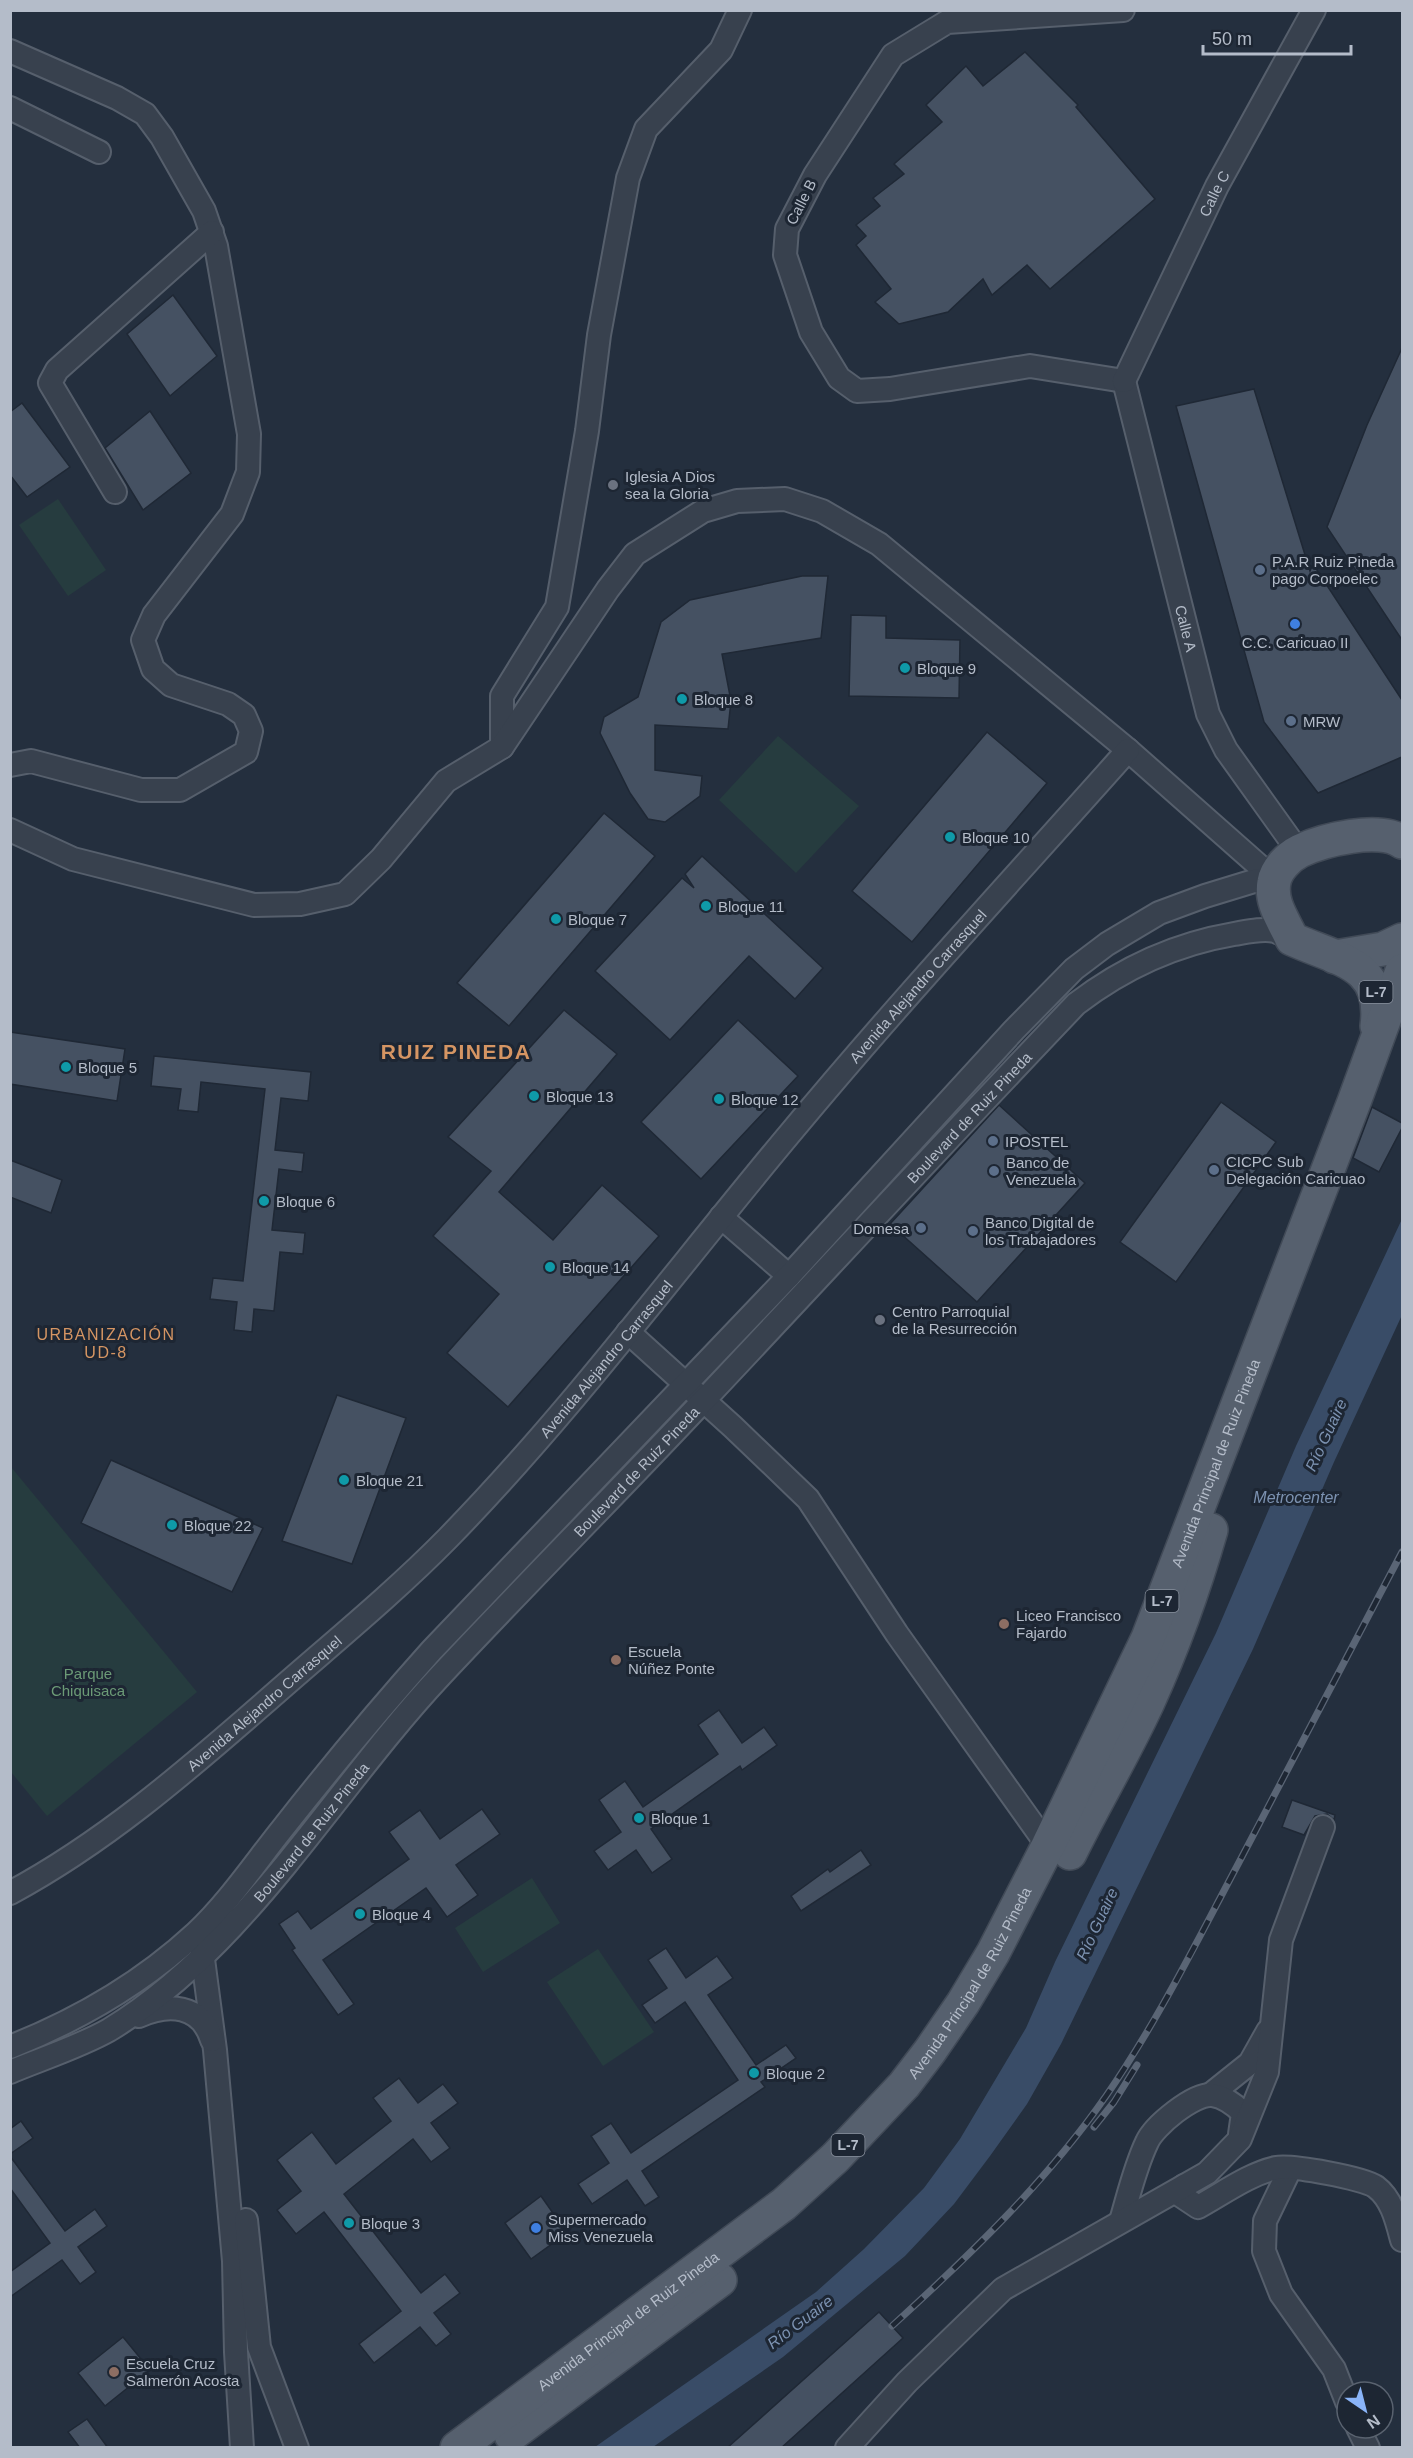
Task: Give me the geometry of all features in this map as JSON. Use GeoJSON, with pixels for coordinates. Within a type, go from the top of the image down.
{"type":"FeatureCollection","features":[{"type":"Feature","properties":{"kind":"main road"},"geometry":{"type":"LineString","coordinates":[[1292,939],[1273,894],[1274,879],[1286,860],[1299,852],[1402,824]]}},
{"type":"Feature","properties":{"kind":"main road"},"geometry":{"type":"LineString","coordinates":[[1364,834],[1391,836],[1402,842]]}},
{"type":"Feature","properties":{"kind":"main road","name":"Avenida Principal de Ruiz Pineda"},"geometry":{"type":"LineString","coordinates":[[1292,939],[1358,969],[1373,984],[1380,1005],[1375,1046]]}},
{"type":"Feature","properties":{"kind":"main road"},"geometry":{"type":"LineString","coordinates":[[1335,957],[1383,949],[1402,940]]}},
{"type":"Feature","properties":{"kind":"main road","name":"Avenida Principal de Ruiz Pineda"},"geometry":{"type":"LineString","coordinates":[[493,2448],[739,2266],[806,2212],[872,2151],[937,2075],[974,2024],[1058,1852],[1148,1638],[1260,1349],[1402,971]]}},
{"type":"Feature","properties":{"kind":"main road","name":"Avenida Principal de Ruiz Pineda"},"geometry":{"type":"LineString","coordinates":[[457,2448],[784,2204],[835,2158],[904,2085],[950,2022],[1058,1852]]}},
{"type":"Feature","properties":{"kind":"street"},"geometry":{"type":"LineString","coordinates":[[502,747],[502,696],[557,607],[587,431],[599,335],[628,178],[646,129],[721,50],[740,10]]}},
{"type":"Feature","properties":{"kind":"street","name":"Calle B"},"geometry":{"type":"LineString","coordinates":[[1123,10],[947,22],[894,55],[815,175],[787,229],[785,255],[811,332],[839,378],[857,391],[890,389],[1030,366],[1124,381]]}},
{"type":"Feature","properties":{"kind":"street","name":"Calle C"},"geometry":{"type":"LineString","coordinates":[[1124,381],[1217,186],[1314,10]]}},
{"type":"Feature","properties":{"kind":"street"},"geometry":{"type":"LineString","coordinates":[[10,51],[117,98],[145,114],[162,137],[204,211],[212,232],[249,434],[248,472],[232,514],[153,615],[143,640],[153,669],[171,685],[228,704],[244,715],[250,731],[246,752],[180,790],[141,790],[31,761],[10,765]]}},
{"type":"Feature","properties":{"kind":"street"},"geometry":{"type":"LineString","coordinates":[[10,108],[99,152]]}},
{"type":"Feature","properties":{"kind":"street"},"geometry":{"type":"LineString","coordinates":[[115,492],[50,383],[57,370],[212,232]]}},
{"type":"Feature","properties":{"kind":"street","name":"Calle A"},"geometry":{"type":"LineString","coordinates":[[1124,381],[1208,714],[1226,750],[1299,852]]}},
{"type":"Feature","properties":{"kind":"street"},"geometry":{"type":"LineString","coordinates":[[10,830],[72,859],[254,905],[300,904],[345,894],[381,859],[446,782],[502,747],[608,589],[635,554],[703,511],[737,501],[785,499],[822,511],[879,544],[1128,750],[1274,879]]}},
{"type":"Feature","properties":{"kind":"street","name":"Avenida Alejandro Carrasquel"},"geometry":{"type":"LineString","coordinates":[[10,1893],[57,1868],[115,1827],[215,1746],[380,1602],[446,1539],[512,1469],[628,1332],[792,1130],[1128,750]]}},
{"type":"Feature","properties":{"kind":"street","name":"Boulevard de Ruiz Pineda"},"geometry":{"type":"LineString","coordinates":[[10,2072],[106,2031],[159,1993],[206,1942],[377,1712],[432,1650],[789,1276],[1022,1022],[1074,969],[1107,944],[1159,913],[1254,881],[1274,879]]}},
{"type":"Feature","properties":{"kind":"street","name":"Boulevard de Ruiz Pineda"},"geometry":{"type":"LineString","coordinates":[[10,2047],[46,2032],[108,1999],[206,1942],[250,1906],[428,1689],[704,1401],[865,1226],[1076,1004],[1102,984],[1132,968],[1191,943],[1252,931],[1273,931],[1292,939]]}},
{"type":"Feature","properties":{"kind":"street"},"geometry":{"type":"LineString","coordinates":[[721,1217],[789,1276]]}},
{"type":"Feature","properties":{"kind":"street"},"geometry":{"type":"LineString","coordinates":[[628,1332],[808,1499],[897,1634],[1058,1852]]}},
{"type":"Feature","properties":{"kind":"street"},"geometry":{"type":"LineString","coordinates":[[847,2448],[907,2382],[1003,2289],[1207,2173],[1240,2139],[1268,2072],[1281,1940],[1323,1827]]}},
{"type":"Feature","properties":{"kind":"street"},"geometry":{"type":"LineString","coordinates":[[206,1942],[234,2261],[236,2352],[242,2448]]}},
{"type":"Feature","properties":{"kind":"street"},"geometry":{"type":"LineString","coordinates":[[206,1942],[259,2347],[297,2448]]}},
{"type":"Feature","properties":{"kind":"street"},"geometry":{"type":"LineString","coordinates":[[106,2031],[155,2009],[173,2007],[200,2019],[209,2030],[215,2050]]}},
{"type":"Feature","properties":{"kind":"street"},"geometry":{"type":"LineString","coordinates":[[1121,2221],[1137,2166],[1148,2139],[1168,2116],[1195,2100],[1210,2095],[1250,2063],[1274,2021]]}},
{"type":"Feature","properties":{"kind":"street"},"geometry":{"type":"LineString","coordinates":[[1210,2095],[1232,2102],[1243,2113],[1240,2139]]}},
{"type":"Feature","properties":{"kind":"street"},"geometry":{"type":"LineString","coordinates":[[1184,2186],[1180,2195],[1198,2207],[1257,2175],[1278,2168],[1329,2173],[1375,2187],[1395,2212],[1402,2240]]}},
{"type":"Feature","properties":{"kind":"street"},"geometry":{"type":"LineString","coordinates":[[1290,2169],[1265,2221],[1264,2251],[1281,2294],[1334,2369],[1338,2380]]}},
{"type":"Feature","properties":{"kind":"green space"},"geometry":{"type":"Polygon","coordinates":[[[58,499],[106,570],[68,596],[19,525],[58,499]]]}},
{"type":"Feature","properties":{"kind":"green space"},"geometry":{"type":"Polygon","coordinates":[[[778,736],[859,806],[796,873],[719,800],[778,736]]]}},
{"type":"Feature","properties":{"kind":"green space","name":"Parque Chiquisaca"},"geometry":{"type":"Polygon","coordinates":[[[11,1467],[197,1692],[47,1816],[11,1772],[11,1467]]]}},
{"type":"Feature","properties":{"kind":"green space"},"geometry":{"type":"Polygon","coordinates":[[[532,1878],[560,1923],[483,1972],[455,1928],[532,1878]]]}},
{"type":"Feature","properties":{"kind":"green space"},"geometry":{"type":"Polygon","coordinates":[[[598,1949],[654,2032],[603,2066],[547,1982],[598,1949]]]}},
{"type":"Feature","properties":{"kind":"water","name":"Metrocenter"},"geometry":{"type":"Polygon","coordinates":[[[1402,1219],[1402,1315],[1334,1462],[1253,1649],[1061,2044],[1027,2104],[954,2204],[905,2256],[783,2357],[653,2447],[595,2447],[816,2292],[864,2249],[924,2188],[960,2139],[1026,2028],[1055,1962],[1216,1633],[1296,1446],[1402,1219]]]}},
{"type":"Feature","properties":{"kind":"building"},"geometry":{"type":"Polygon","coordinates":[[[1025,52],[1078,105],[1076,107],[1155,199],[1050,289],[1027,265],[992,295],[983,279],[948,312],[899,324],[875,302],[891,289],[856,245],[866,236],[856,225],[880,206],[873,198],[904,174],[894,164],[942,122],[926,105],[966,66],[983,86],[1025,52]]]}},
{"type":"Feature","properties":{"kind":"building"},"geometry":{"type":"Polygon","coordinates":[[[173,295],[217,356],[170,396],[127,334],[173,295]]]}},
{"type":"Feature","properties":{"kind":"building"},"geometry":{"type":"Polygon","coordinates":[[[1402,348],[1402,640],[1327,527],[1367,425],[1402,348]]]}},
{"type":"Feature","properties":{"kind":"building","name":"C.C. Caricuao II"},"geometry":{"type":"Polygon","coordinates":[[[1254,389],[1310,571],[1313,564],[1402,700],[1402,757],[1318,793],[1264,722],[1176,406],[1254,389]]]}},
{"type":"Feature","properties":{"kind":"building"},"geometry":{"type":"Polygon","coordinates":[[[22,403],[70,467],[27,497],[10,475],[10,412],[22,403]]]}},
{"type":"Feature","properties":{"kind":"building"},"geometry":{"type":"Polygon","coordinates":[[[150,411],[191,473],[143,510],[105,448],[150,411]]]}},
{"type":"Feature","properties":{"kind":"building","name":"Bloque 8"},"geometry":{"type":"Polygon","coordinates":[[[802,576],[828,576],[821,638],[722,654],[731,701],[728,729],[655,725],[655,770],[702,776],[700,796],[665,822],[648,819],[630,793],[600,733],[604,717],[638,697],[661,622],[690,600],[802,576]]]}},
{"type":"Feature","properties":{"kind":"building","name":"Bloque 9"},"geometry":{"type":"Polygon","coordinates":[[[851,615],[886,616],[886,638],[960,640],[959,698],[849,696],[851,615]]]}},
{"type":"Feature","properties":{"kind":"building","name":"Bloque 10"},"geometry":{"type":"Polygon","coordinates":[[[987,732],[1047,783],[912,942],[852,891],[987,732]]]}},
{"type":"Feature","properties":{"kind":"building","name":"Bloque 7"},"geometry":{"type":"Polygon","coordinates":[[[604,813],[655,856],[509,1026],[457,983],[604,813]]]}},
{"type":"Feature","properties":{"kind":"building","name":"Bloque 11"},"geometry":{"type":"Polygon","coordinates":[[[702,856],[823,968],[795,999],[749,956],[670,1040],[595,971],[682,878],[694,888],[685,874],[702,856]]]}},
{"type":"Feature","properties":{"kind":"building","name":"Bloque 14"},"geometry":{"type":"Polygon","coordinates":[[[564,1010],[617,1054],[499,1192],[553,1240],[602,1185],[659,1236],[508,1407],[447,1353],[499,1294],[433,1236],[491,1171],[448,1137],[564,1010]]]}},
{"type":"Feature","properties":{"kind":"building","name":"Bloque 12"},"geometry":{"type":"Polygon","coordinates":[[[738,1020],[798,1076],[701,1179],[641,1122],[738,1020]]]}},
{"type":"Feature","properties":{"kind":"building","name":"Bloque 5"},"geometry":{"type":"Polygon","coordinates":[[[10,1032],[125,1049],[117,1101],[10,1084],[10,1032]]]}},
{"type":"Feature","properties":{"kind":"building","name":"Bloque 6"},"geometry":{"type":"Polygon","coordinates":[[[154,1056],[311,1072],[308,1101],[281,1098],[275,1150],[304,1153],[302,1172],[279,1169],[272,1230],[305,1233],[303,1254],[280,1252],[274,1311],[254,1309],[252,1332],[234,1330],[237,1302],[210,1299],[213,1278],[243,1281],[265,1089],[201,1082],[198,1112],[178,1110],[181,1089],[151,1086],[154,1056]]]}},
{"type":"Feature","properties":{"kind":"building","name":"CICPC Sub Delegación Caricuao"},"geometry":{"type":"Polygon","coordinates":[[[1221,1102],[1276,1142],[1176,1282],[1120,1242],[1221,1102]]]}},
{"type":"Feature","properties":{"kind":"building"},"geometry":{"type":"Polygon","coordinates":[[[999,1105],[1085,1183],[977,1302],[890,1224],[999,1105]]]}},
{"type":"Feature","properties":{"kind":"building"},"geometry":{"type":"Polygon","coordinates":[[[1372,1107],[1402,1123],[1402,1128],[1379,1172],[1353,1158],[1372,1107]]]}},
{"type":"Feature","properties":{"kind":"building"},"geometry":{"type":"Polygon","coordinates":[[[10,1160],[62,1180],[51,1213],[10,1197],[10,1160]]]}},
{"type":"Feature","properties":{"kind":"building","name":"Bloque 21"},"geometry":{"type":"Polygon","coordinates":[[[337,1395],[406,1418],[352,1564],[282,1541],[337,1395]]]}},
{"type":"Feature","properties":{"kind":"building","name":"Bloque 22"},"geometry":{"type":"Polygon","coordinates":[[[111,1460],[263,1528],[232,1592],[81,1523],[111,1460]]]}},
{"type":"Feature","properties":{"kind":"building","name":"Bloque 1"},"geometry":{"type":"Polygon","coordinates":[[[719,1710],[742,1743],[764,1727],[777,1745],[742,1770],[740,1766],[651,1829],[672,1859],[652,1873],[636,1850],[608,1870],[594,1851],[621,1832],[599,1800],[625,1781],[643,1807],[718,1754],[698,1725],[719,1710]]]}},
{"type":"Feature","properties":{"kind":"building"},"geometry":{"type":"Polygon","coordinates":[[[1292,1800],[1335,1815],[1334,1820],[1327,1814],[1315,1816],[1304,1835],[1282,1827],[1292,1800]]]}},
{"type":"Feature","properties":{"kind":"building","name":"Bloque 4"},"geometry":{"type":"Polygon","coordinates":[[[482,1809],[500,1834],[456,1865],[478,1895],[447,1917],[426,1888],[323,1960],[354,2004],[338,2015],[292,1950],[295,1948],[279,1924],[298,1911],[311,1929],[409,1859],[389,1832],[420,1810],[440,1839],[482,1809]]]}},
{"type":"Feature","properties":{"kind":"building"},"geometry":{"type":"Polygon","coordinates":[[[861,1850],[871,1865],[801,1911],[791,1896],[828,1869],[830,1872],[861,1850]]]}},
{"type":"Feature","properties":{"kind":"building","name":"Bloque 2"},"geometry":{"type":"Polygon","coordinates":[[[666,1948],[686,1978],[717,1956],[733,1978],[708,1995],[756,2065],[786,2045],[796,2058],[761,2082],[765,2087],[642,2171],[659,2197],[645,2206],[627,2180],[592,2204],[578,2184],[609,2163],[591,2136],[611,2123],[631,2153],[738,2080],[685,2002],[655,2023],[642,2005],[667,1988],[648,1960],[666,1948]]]}},
{"type":"Feature","properties":{"kind":"building","name":"Bloque 3"},"geometry":{"type":"Polygon","coordinates":[[[399,2078],[418,2103],[443,2084],[458,2103],[431,2123],[450,2148],[431,2162],[413,2139],[344,2194],[421,2293],[445,2274],[460,2293],[434,2313],[451,2334],[436,2346],[420,2327],[374,2363],[359,2344],[401,2311],[324,2212],[296,2234],[277,2210],[301,2191],[277,2160],[312,2132],[336,2164],[391,2121],[373,2098],[399,2078]]]}},
{"type":"Feature","properties":{"kind":"building"},"geometry":{"type":"Polygon","coordinates":[[[21,2121],[33,2138],[10,2154],[10,2129],[21,2121]]]}},
{"type":"Feature","properties":{"kind":"building"},"geometry":{"type":"Polygon","coordinates":[[[10,2156],[65,2231],[95,2209],[107,2226],[78,2247],[96,2272],[80,2284],[62,2260],[10,2297],[10,2272],[50,2243],[10,2188],[10,2156]]]}},
{"type":"Feature","properties":{"kind":"building","name":"Supermercado Miss Venezuela"},"geometry":{"type":"Polygon","coordinates":[[[541,2196],[567,2233],[531,2259],[505,2223],[541,2196]]]}},
{"type":"Feature","properties":{"kind":"building"},"geometry":{"type":"Polygon","coordinates":[[[879,2312],[903,2338],[781,2448],[727,2448],[879,2312]]]}},
{"type":"Feature","properties":{"kind":"building","name":"Escuela Cruz Salmerón Acosta"},"geometry":{"type":"Polygon","coordinates":[[[123,2337],[150,2370],[105,2406],[78,2373],[123,2337]]]}},
{"type":"Feature","properties":{"kind":"building"},"geometry":{"type":"Polygon","coordinates":[[[87,2419],[108,2448],[80,2448],[68,2432],[87,2419]]]}},
{"type":"Feature","properties":{"kind":"railway"},"geometry":{"type":"LineString","coordinates":[[892,2326],[978,2245],[1032,2188],[1083,2128],[1124,2069],[1190,1955],[1402,1552]]}},
{"type":"Feature","properties":{"kind":"railway"},"geometry":{"type":"LineString","coordinates":[[1094,2127],[1114,2102],[1137,2065]]}},
{"type":"Feature","properties":{"kind":"place","name":"Iglesia A Dios sea la Gloria"},"geometry":{"type":"Point","coordinates":[613,485]}},
{"type":"Feature","properties":{"kind":"place","name":"P.A.R Ruiz Pineda pago Corpoelec"},"geometry":{"type":"Point","coordinates":[1260,570]}},
{"type":"Feature","properties":{"kind":"place","name":"C.C. Caricuao II"},"geometry":{"type":"Point","coordinates":[1295,624]}},
{"type":"Feature","properties":{"kind":"place","name":"Bloque 9"},"geometry":{"type":"Point","coordinates":[905,668]}},
{"type":"Feature","properties":{"kind":"place","name":"Bloque 8"},"geometry":{"type":"Point","coordinates":[682,699]}},
{"type":"Feature","properties":{"kind":"place","name":"MRW"},"geometry":{"type":"Point","coordinates":[1291,721]}},
{"type":"Feature","properties":{"kind":"place","name":"Bloque 10"},"geometry":{"type":"Point","coordinates":[950,837]}},
{"type":"Feature","properties":{"kind":"place","name":"Bloque 11"},"geometry":{"type":"Point","coordinates":[706,906]}},
{"type":"Feature","properties":{"kind":"place","name":"Bloque 7"},"geometry":{"type":"Point","coordinates":[556,919]}},
{"type":"Feature","properties":{"kind":"place","name":"Bloque 5"},"geometry":{"type":"Point","coordinates":[66,1067]}},
{"type":"Feature","properties":{"kind":"place","name":"Bloque 13"},"geometry":{"type":"Point","coordinates":[534,1096]}},
{"type":"Feature","properties":{"kind":"place","name":"Bloque 12"},"geometry":{"type":"Point","coordinates":[719,1099]}},
{"type":"Feature","properties":{"kind":"place","name":"IPOSTEL"},"geometry":{"type":"Point","coordinates":[993,1141]}},
{"type":"Feature","properties":{"kind":"place","name":"CICPC Sub Delegación Caricuao"},"geometry":{"type":"Point","coordinates":[1214,1170]}},
{"type":"Feature","properties":{"kind":"place","name":"Banco de Venezuela"},"geometry":{"type":"Point","coordinates":[994,1171]}},
{"type":"Feature","properties":{"kind":"place","name":"Bloque 6"},"geometry":{"type":"Point","coordinates":[264,1201]}},
{"type":"Feature","properties":{"kind":"place","name":"Domesa"},"geometry":{"type":"Point","coordinates":[921,1228]}},
{"type":"Feature","properties":{"kind":"place","name":"Banco Digital de los Trabajadores"},"geometry":{"type":"Point","coordinates":[973,1231]}},
{"type":"Feature","properties":{"kind":"place","name":"Bloque 14"},"geometry":{"type":"Point","coordinates":[550,1267]}},
{"type":"Feature","properties":{"kind":"place","name":"Centro Parroquial de la Resurrección"},"geometry":{"type":"Point","coordinates":[880,1320]}},
{"type":"Feature","properties":{"kind":"place","name":"Bloque 21"},"geometry":{"type":"Point","coordinates":[344,1480]}},
{"type":"Feature","properties":{"kind":"place","name":"Bloque 22"},"geometry":{"type":"Point","coordinates":[172,1525]}},
{"type":"Feature","properties":{"kind":"place","name":"Liceo Francisco Fajardo"},"geometry":{"type":"Point","coordinates":[1004,1624]}},
{"type":"Feature","properties":{"kind":"place","name":"Escuela Núñez Ponte"},"geometry":{"type":"Point","coordinates":[616,1660]}},
{"type":"Feature","properties":{"kind":"place","name":"Bloque 1"},"geometry":{"type":"Point","coordinates":[639,1818]}},
{"type":"Feature","properties":{"kind":"place","name":"Bloque 4"},"geometry":{"type":"Point","coordinates":[360,1914]}},
{"type":"Feature","properties":{"kind":"place","name":"Bloque 2"},"geometry":{"type":"Point","coordinates":[754,2073]}},
{"type":"Feature","properties":{"kind":"place","name":"Bloque 3"},"geometry":{"type":"Point","coordinates":[349,2223]}},
{"type":"Feature","properties":{"kind":"place","name":"Supermercado Miss Venezuela"},"geometry":{"type":"Point","coordinates":[536,2228]}},
{"type":"Feature","properties":{"kind":"place","name":"Escuela Cruz Salmerón Acosta"},"geometry":{"type":"Point","coordinates":[114,2372]}},
{"type":"Feature","properties":{"kind":"district","name":"RUIZ PINEDA"},"geometry":{"type":"Point","coordinates":[456,1051]}},
{"type":"Feature","properties":{"kind":"district","name":"URBANIZACIÓN UD-8"},"geometry":{"type":"Point","coordinates":[106,1343]}},
{"type":"Feature","properties":{"kind":"water label","name":"Río Guaire"},"geometry":{"type":"Point","coordinates":[1326,1435]}},
{"type":"Feature","properties":{"kind":"water label","name":"Río Guaire"},"geometry":{"type":"Point","coordinates":[1097,1924]}},
{"type":"Feature","properties":{"kind":"water label","name":"Río Guaire"},"geometry":{"type":"Point","coordinates":[800,2322]}}]}
